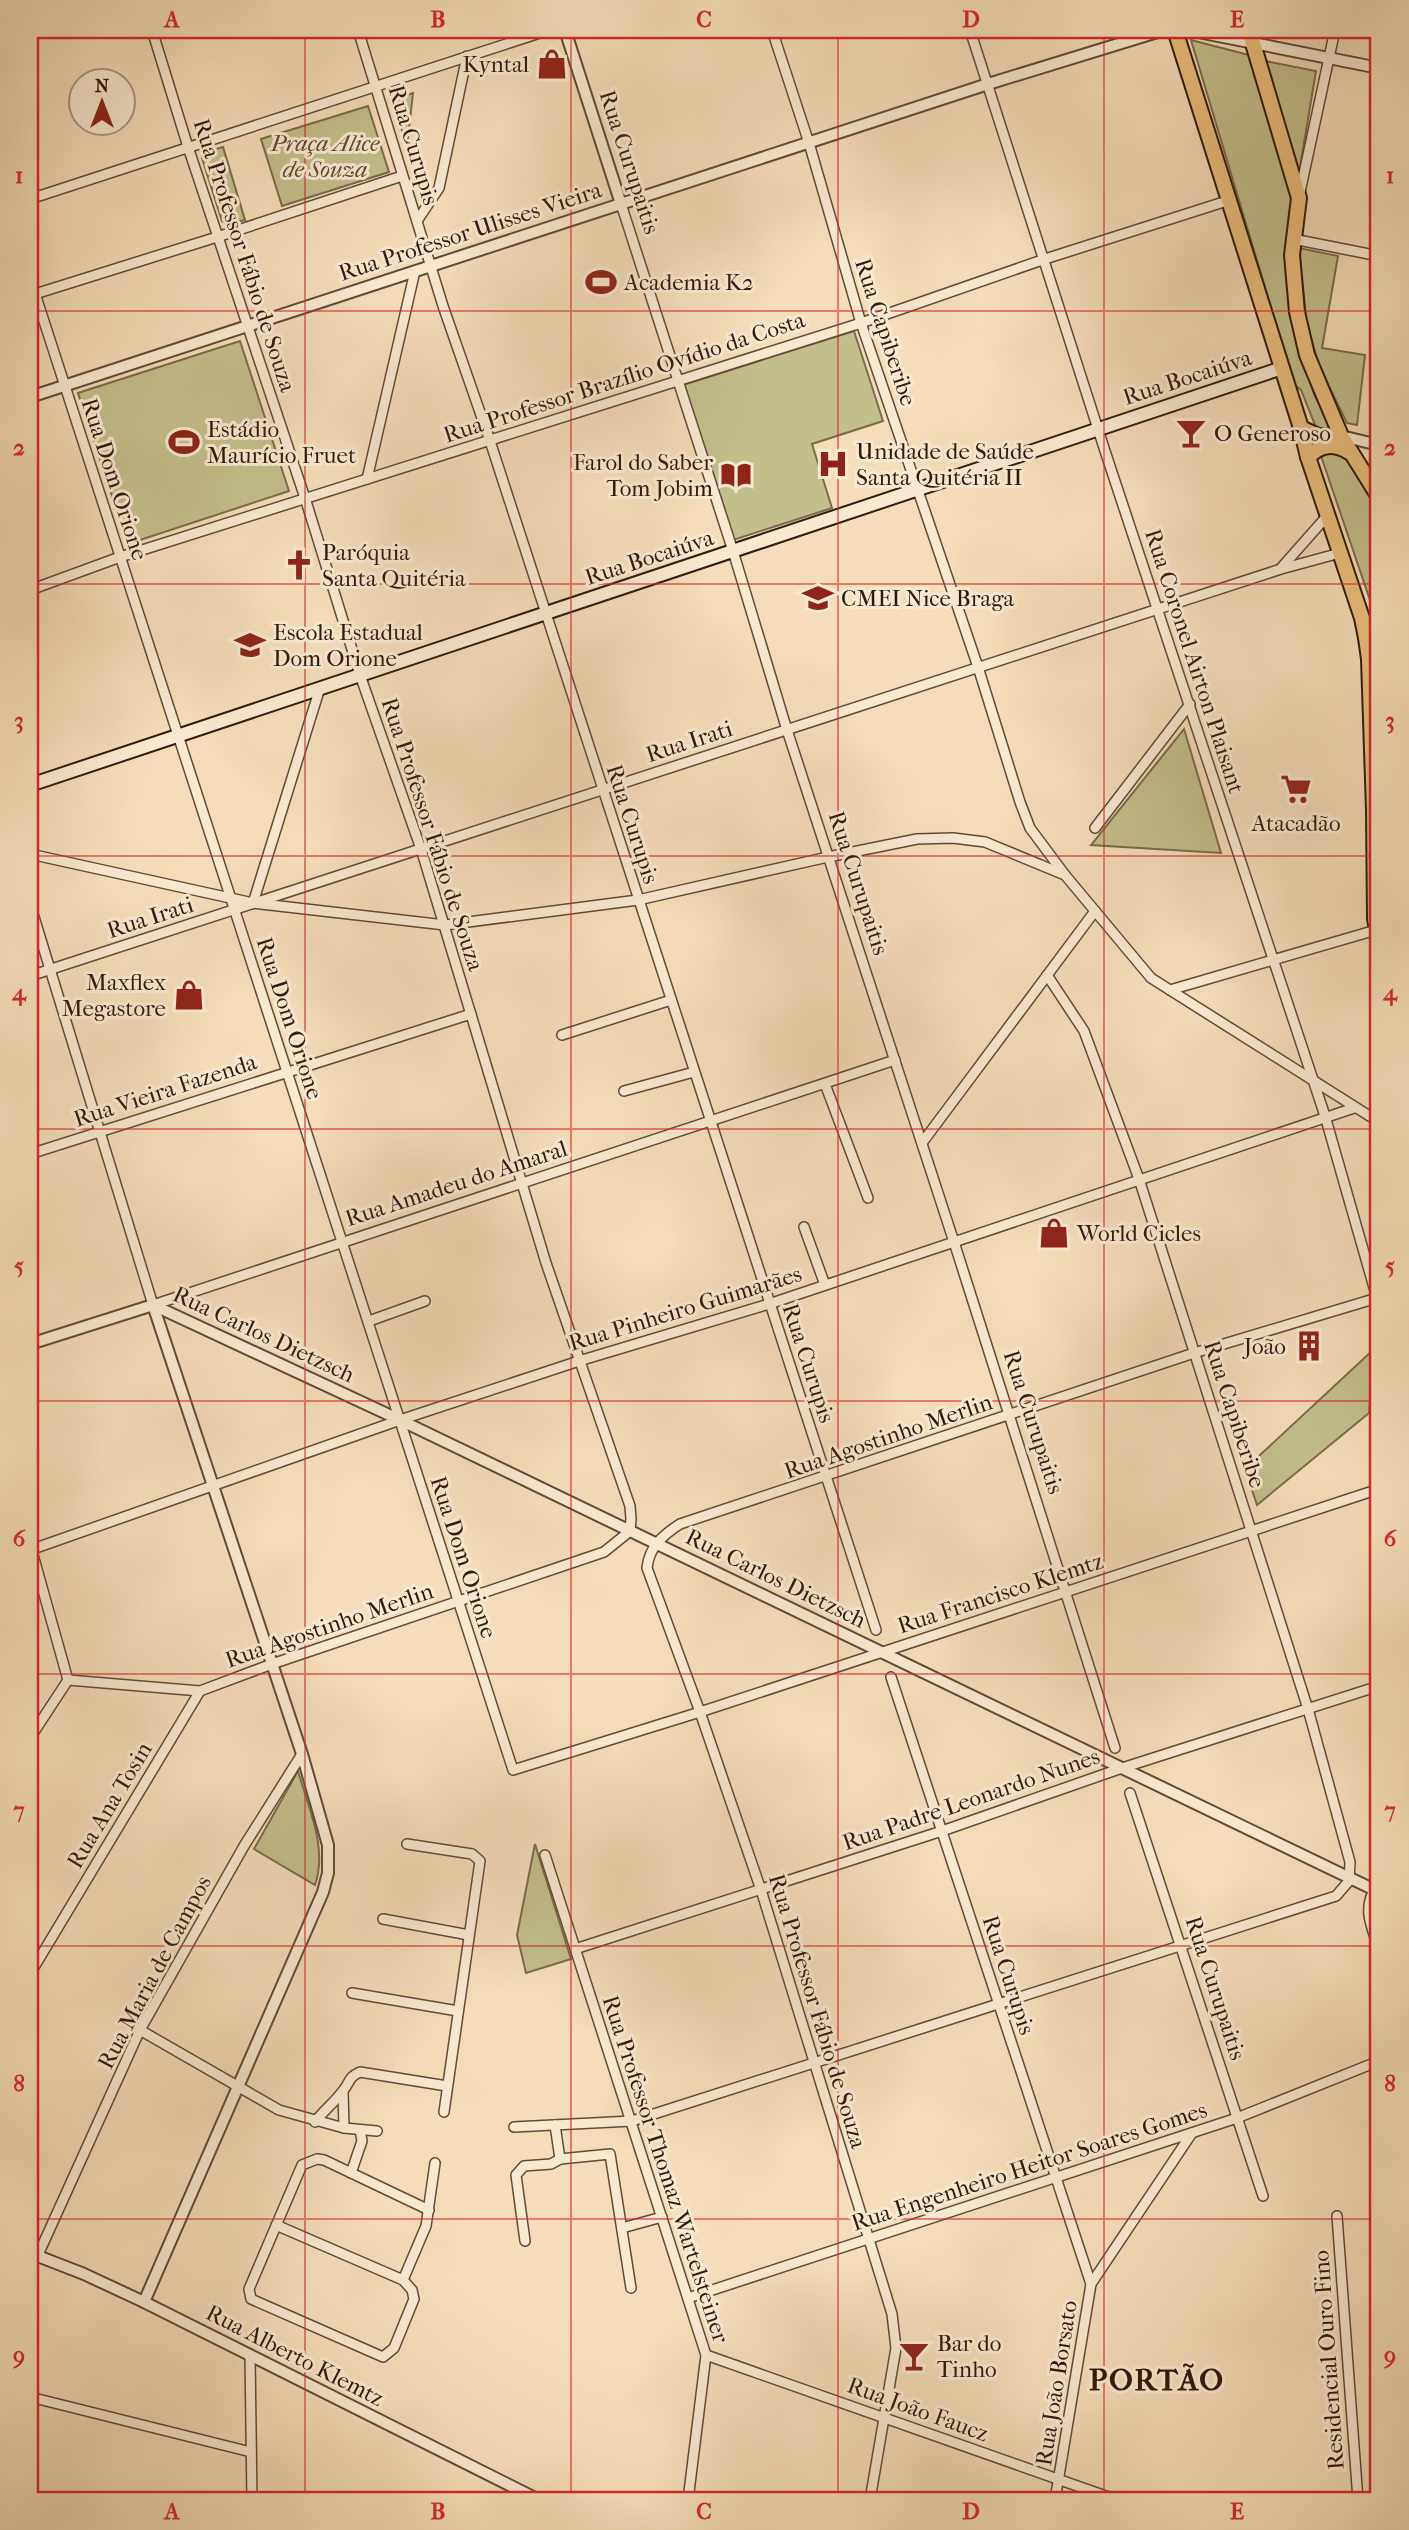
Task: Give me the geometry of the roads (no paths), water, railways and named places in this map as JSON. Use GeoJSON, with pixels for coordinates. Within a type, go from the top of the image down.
{"type":"FeatureCollection","features":[{"type":"Feature","properties":{"kind":"main road"},"geometry":{"type":"LineString","coordinates":[[1175,30],[1308,457],[1362,618],[1369,659],[1378,936]]}},
{"type":"Feature","properties":{"kind":"main road"},"geometry":{"type":"LineString","coordinates":[[1249,30],[1299,198],[1293,239],[1297,312],[1307,355],[1349,452],[1379,497]]}},
{"type":"Feature","properties":{"kind":"main road","name":"Rua Bocaiúva"},"geometry":{"type":"LineString","coordinates":[[30,785],[1282,368]]}},
{"type":"Feature","properties":{"kind":"main road"},"geometry":{"type":"LineString","coordinates":[[1301,428],[1318,436],[1341,436]]}},
{"type":"Feature","properties":{"kind":"main road"},"geometry":{"type":"LineString","coordinates":[[1308,457],[1314,451],[1331,445],[1349,452]]}},
{"type":"Feature","properties":{"kind":"street","name":"Rua Professor Fábio de Souza"},"geometry":{"type":"LineString","coordinates":[[152,30],[360,675],[421,849],[579,1361],[630,1506],[630,1531]]}},
{"type":"Feature","properties":{"kind":"street","name":"Rua Curupis"},"geometry":{"type":"LineString","coordinates":[[358,30],[431,266],[876,1630]]}},
{"type":"Feature","properties":{"kind":"street"},"geometry":{"type":"LineString","coordinates":[[30,199],[549,30]]}},
{"type":"Feature","properties":{"kind":"street","name":"Rua Curupaitis"},"geometry":{"type":"LineString","coordinates":[[565,30],[1115,1748]]}},
{"type":"Feature","properties":{"kind":"street","name":"Rua Capiberibe"},"geometry":{"type":"LineString","coordinates":[[772,30],[861,323],[1030,828],[1065,875],[1151,978],[1379,1122]]}},
{"type":"Feature","properties":{"kind":"street","name":"Rua Coronel Airton Plaisant"},"geometry":{"type":"LineString","coordinates":[[970,30],[1098,429],[1325,1116],[1378,1301]]}},
{"type":"Feature","properties":{"kind":"street","name":"Rua Professor Ulisses Vieira"},"geometry":{"type":"LineString","coordinates":[[30,397],[988,84],[1164,30]]}},
{"type":"Feature","properties":{"kind":"street"},"geometry":{"type":"LineString","coordinates":[[1188,30],[1379,68]]}},
{"type":"Feature","properties":{"kind":"street"},"geometry":{"type":"LineString","coordinates":[[1299,198],[1335,30]]}},
{"type":"Feature","properties":{"kind":"street"},"geometry":{"type":"LineString","coordinates":[[417,221],[439,188],[467,57]]}},
{"type":"Feature","properties":{"kind":"street"},"geometry":{"type":"LineString","coordinates":[[35,294],[402,176]]}},
{"type":"Feature","properties":{"kind":"street","name":"Rua Professor Brazílio Ovídio da Costa"},"geometry":{"type":"LineString","coordinates":[[30,590],[120,557],[861,323],[1045,259],[1230,200]]}},
{"type":"Feature","properties":{"kind":"street"},"geometry":{"type":"LineString","coordinates":[[1293,239],[1379,257]]}},
{"type":"Feature","properties":{"kind":"street"},"geometry":{"type":"LineString","coordinates":[[367,479],[415,271]]}},
{"type":"Feature","properties":{"kind":"street","name":"Rua Dom Orione"},"geometry":{"type":"LineString","coordinates":[[30,278],[513,1770]]}},
{"type":"Feature","properties":{"kind":"street"},"geometry":{"type":"LineString","coordinates":[[1341,436],[1379,445]]}},
{"type":"Feature","properties":{"kind":"street"},"geometry":{"type":"LineString","coordinates":[[1281,569],[1328,515]]}},
{"type":"Feature","properties":{"kind":"street","name":"Rua Irati"},"geometry":{"type":"LineString","coordinates":[[30,976],[1158,608],[1340,553]]}},
{"type":"Feature","properties":{"kind":"street"},"geometry":{"type":"LineString","coordinates":[[253,903],[320,688]]}},
{"type":"Feature","properties":{"kind":"street"},"geometry":{"type":"LineString","coordinates":[[1095,828],[1189,704]]}},
{"type":"Feature","properties":{"kind":"street"},"geometry":{"type":"LineString","coordinates":[[30,854],[253,903],[445,925],[638,900],[917,839],[953,838],[985,842],[1065,875]]}},
{"type":"Feature","properties":{"kind":"street"},"geometry":{"type":"LineString","coordinates":[[30,904],[153,1305],[302,1754],[328,1845],[328,1873],[323,1892],[144,2302]]}},
{"type":"Feature","properties":{"kind":"street"},"geometry":{"type":"LineString","coordinates":[[922,1143],[1095,911]]}},
{"type":"Feature","properties":{"kind":"street"},"geometry":{"type":"LineString","coordinates":[[1170,990],[1273,961],[1378,936]]}},
{"type":"Feature","properties":{"kind":"street","name":"Rua Capiberibe"},"geometry":{"type":"LineString","coordinates":[[1047,975],[1084,1031],[1139,1179],[1308,1709],[1350,1862],[1350,1878]]}},
{"type":"Feature","properties":{"kind":"street"},"geometry":{"type":"LineString","coordinates":[[562,1035],[671,1000]]}},
{"type":"Feature","properties":{"kind":"street","name":"Rua Vieira Fazenda"},"geometry":{"type":"LineString","coordinates":[[30,1154],[471,1014]]}},
{"type":"Feature","properties":{"kind":"street","name":"Rua Amadeu do Amaral"},"geometry":{"type":"LineString","coordinates":[[30,1344],[710,1123],[895,1060]]}},
{"type":"Feature","properties":{"kind":"street"},"geometry":{"type":"LineString","coordinates":[[624,1091],[694,1072]]}},
{"type":"Feature","properties":{"kind":"street"},"geometry":{"type":"LineString","coordinates":[[825,1084],[868,1198]]}},
{"type":"Feature","properties":{"kind":"street","name":"Rua Pinheiro Guimarães"},"geometry":{"type":"LineString","coordinates":[[30,1548],[400,1420],[579,1361],[769,1304],[1354,1108]]}},
{"type":"Feature","properties":{"kind":"street"},"geometry":{"type":"LineString","coordinates":[[804,1227],[825,1285]]}},
{"type":"Feature","properties":{"kind":"street"},"geometry":{"type":"LineString","coordinates":[[369,1321],[425,1301]]}},
{"type":"Feature","properties":{"kind":"street","name":"Rua Agostinho Merlin"},"geometry":{"type":"LineString","coordinates":[[656,1544],[667,1532],[680,1524],[1194,1353],[1378,1301]]}},
{"type":"Feature","properties":{"kind":"street","name":"Rua Carlos Dietzsch"},"geometry":{"type":"LineString","coordinates":[[153,1305],[400,1420],[1350,1878],[1377,1888]]}},
{"type":"Feature","properties":{"kind":"street","name":"Rua Francisco Klemtz"},"geometry":{"type":"LineString","coordinates":[[513,1770],[700,1712],[1379,1489]]}},
{"type":"Feature","properties":{"kind":"street","name":"Rua Agostinho Merlin"},"geometry":{"type":"LineString","coordinates":[[68,1680],[200,1691],[272,1664],[604,1552],[630,1531]]}},
{"type":"Feature","properties":{"kind":"street","name":"Rua Professor Fábio de Souza"},"geometry":{"type":"LineString","coordinates":[[656,1544],[648,1559],[647,1568],[761,1890],[892,2314],[896,2348],[870,2500]]}},
{"type":"Feature","properties":{"kind":"street"},"geometry":{"type":"LineString","coordinates":[[30,1548],[68,1680],[30,1738]]}},
{"type":"Feature","properties":{"kind":"street","name":"Rua Curupis"},"geometry":{"type":"LineString","coordinates":[[891,1677],[1091,2284]]}},
{"type":"Feature","properties":{"kind":"street","name":"Rua Padre Leonardo Nunes"},"geometry":{"type":"LineString","coordinates":[[575,1949],[1379,1686]]}},
{"type":"Feature","properties":{"kind":"street","name":"Rua Ana Tosin"},"geometry":{"type":"LineString","coordinates":[[30,1974],[200,1691]]}},
{"type":"Feature","properties":{"kind":"street","name":"Rua Maria de Campos"},"geometry":{"type":"LineString","coordinates":[[34,2254],[140,2030],[244,1846],[302,1754]]}},
{"type":"Feature","properties":{"kind":"street","name":"Rua Curupaitis"},"geometry":{"type":"LineString","coordinates":[[1130,1793],[1264,2196]]}},
{"type":"Feature","properties":{"kind":"street"},"geometry":{"type":"LineString","coordinates":[[407,1844],[472,1854],[480,1861],[443,2112]]}},
{"type":"Feature","properties":{"kind":"street","name":"Rua Professor Thomaz Wartelsteiner"},"geometry":{"type":"LineString","coordinates":[[545,1854],[706,2355],[688,2500]]}},
{"type":"Feature","properties":{"kind":"street"},"geometry":{"type":"LineString","coordinates":[[514,2127],[632,2121],[1336,1896],[1346,1887],[1350,1878]]}},
{"type":"Feature","properties":{"kind":"street"},"geometry":{"type":"LineString","coordinates":[[1377,1888],[1368,1901],[1367,1913],[1379,1948]]}},
{"type":"Feature","properties":{"kind":"street"},"geometry":{"type":"LineString","coordinates":[[383,1919],[469,1935]]}},
{"type":"Feature","properties":{"kind":"street"},"geometry":{"type":"LineString","coordinates":[[352,1993],[458,2011]]}},
{"type":"Feature","properties":{"kind":"street"},"geometry":{"type":"LineString","coordinates":[[140,2030],[279,2110],[315,2122],[377,2131]]}},
{"type":"Feature","properties":{"kind":"street","name":"Rua Engenheiro Heitor Soares Gomes"},"geometry":{"type":"LineString","coordinates":[[688,2298],[1237,2118],[1379,2061]]}},
{"type":"Feature","properties":{"kind":"street"},"geometry":{"type":"LineString","coordinates":[[344,2128],[343,2092],[350,2077],[360,2072],[447,2086]]}},
{"type":"Feature","properties":{"kind":"street"},"geometry":{"type":"LineString","coordinates":[[315,2122],[330,2102],[343,2092]]}},
{"type":"Feature","properties":{"kind":"street"},"geometry":{"type":"LineString","coordinates":[[555,2125],[559,2159]]}},
{"type":"Feature","properties":{"kind":"street"},"geometry":{"type":"LineString","coordinates":[[351,2173],[362,2141],[360,2130]]}},
{"type":"Feature","properties":{"kind":"street","name":"Rua João Borsato"},"geometry":{"type":"LineString","coordinates":[[1055,2500],[1091,2284],[1192,2133]]}},
{"type":"Feature","properties":{"kind":"street"},"geometry":{"type":"LineString","coordinates":[[525,2241],[516,2175],[524,2166],[610,2154],[631,2287]]}},
{"type":"Feature","properties":{"kind":"street"},"geometry":{"type":"LineString","coordinates":[[276,2225],[403,2280],[412,2290],[414,2299],[394,2348],[383,2357],[251,2299],[249,2289],[276,2225],[302,2165],[317,2159],[324,2160],[429,2210]]}},
{"type":"Feature","properties":{"kind":"street"},"geometry":{"type":"LineString","coordinates":[[403,2280],[423,2238],[435,2163]]}},
{"type":"Feature","properties":{"kind":"street","name":"Residencial Ouro Fino"},"geometry":{"type":"LineString","coordinates":[[1337,2216],[1358,2500]]}},
{"type":"Feature","properties":{"kind":"street"},"geometry":{"type":"LineString","coordinates":[[622,2228],[662,2217]]}},
{"type":"Feature","properties":{"kind":"street","name":"Rua Alberto Klemtz"},"geometry":{"type":"LineString","coordinates":[[34,2254],[144,2302],[538,2500]]}},
{"type":"Feature","properties":{"kind":"street","name":"Rua João Faucz"},"geometry":{"type":"LineString","coordinates":[[706,2355],[1117,2500]]}},
{"type":"Feature","properties":{"kind":"street"},"geometry":{"type":"LineString","coordinates":[[250,2357],[252,2500]]}},
{"type":"Feature","properties":{"kind":"street"},"geometry":{"type":"LineString","coordinates":[[30,2397],[251,2452]]}},
{"type":"Feature","properties":{"kind":"place","name":"Kyntal"},"geometry":{"type":"Point","coordinates":[552,64]}},
{"type":"Feature","properties":{"kind":"place","name":"Academia K2"},"geometry":{"type":"Point","coordinates":[601,282]}},
{"type":"Feature","properties":{"kind":"place","name":"O Generoso"},"geometry":{"type":"Point","coordinates":[1191,433]}},
{"type":"Feature","properties":{"kind":"place","name":"Estádio Maurício Fruet"},"geometry":{"type":"Point","coordinates":[184,442]}},
{"type":"Feature","properties":{"kind":"place","name":"Unidade de Saúde Santa Quitéria II"},"geometry":{"type":"Point","coordinates":[833,464]}},
{"type":"Feature","properties":{"kind":"place","name":"Farol do Saber Tom Jobim"},"geometry":{"type":"Point","coordinates":[736,475]}},
{"type":"Feature","properties":{"kind":"place","name":"Paróquia Santa Quitéria"},"geometry":{"type":"Point","coordinates":[299,565]}},
{"type":"Feature","properties":{"kind":"place","name":"CMEI Nice Braga"},"geometry":{"type":"Point","coordinates":[818,598]}},
{"type":"Feature","properties":{"kind":"place","name":"Escola Estadual Dom Orione"},"geometry":{"type":"Point","coordinates":[250,645]}},
{"type":"Feature","properties":{"kind":"place","name":"Atacadão"},"geometry":{"type":"Point","coordinates":[1296,789]}},
{"type":"Feature","properties":{"kind":"place","name":"Maxflex Megastore"},"geometry":{"type":"Point","coordinates":[189,995]}},
{"type":"Feature","properties":{"kind":"place","name":"World Cicles"},"geometry":{"type":"Point","coordinates":[1054,1233]}},
{"type":"Feature","properties":{"kind":"place","name":"João"},"geometry":{"type":"Point","coordinates":[1309,1346]}},
{"type":"Feature","properties":{"kind":"place","name":"Bar do Tinho"},"geometry":{"type":"Point","coordinates":[914,2356]}},
{"type":"Feature","properties":{"kind":"district","name":"PORTÃO"},"geometry":{"type":"Point","coordinates":[1157,2380]}},
{"type":"Feature","properties":{"kind":"park label","name":"Praça Alice de Souza"},"geometry":{"type":"Point","coordinates":[325,156]}}]}
